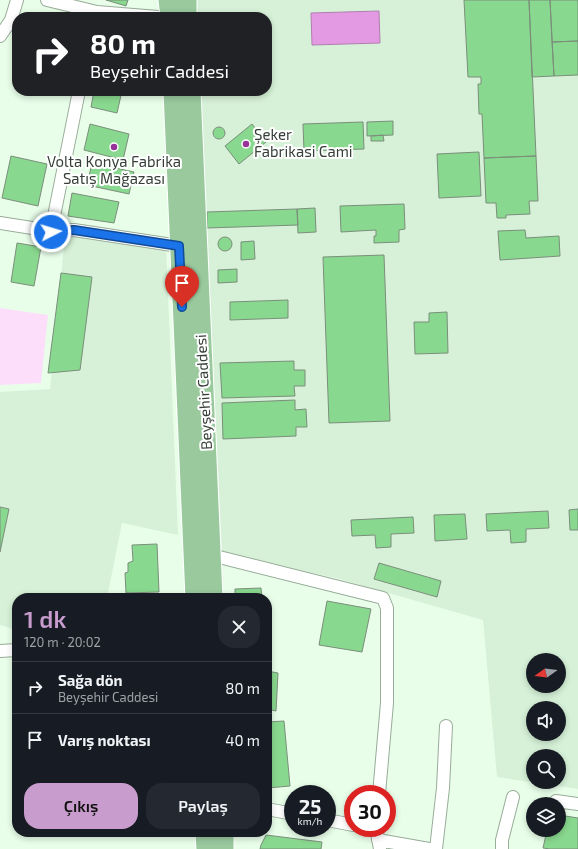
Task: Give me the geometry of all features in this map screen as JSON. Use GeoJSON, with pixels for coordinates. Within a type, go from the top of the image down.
{"type":"FeatureCollection","features":[{"type":"Feature","properties":{"kind":"main road"},"geometry":{"type":"LineString","coordinates":[[168,0],[169,12]]}},
{"type":"Feature","properties":{"kind":"main road"},"geometry":{"type":"LineString","coordinates":[[186,0],[187,12]]}},
{"type":"Feature","properties":{"kind":"main road","name":"Beyşehir Caddesi"},"geometry":{"type":"LineString","coordinates":[[173,96],[195,593]]}},
{"type":"Feature","properties":{"kind":"main road","name":"Beyşehir Caddesi"},"geometry":{"type":"LineString","coordinates":[[190,96],[213,593]]}},
{"type":"Feature","properties":{"kind":"main road"},"geometry":{"type":"LineString","coordinates":[[205,837],[206,849]]}},
{"type":"Feature","properties":{"kind":"main road"},"geometry":{"type":"LineString","coordinates":[[224,837],[224,849]]}},
{"type":"Feature","properties":{"kind":"street"},"geometry":{"type":"LineString","coordinates":[[0,36],[5,18],[17,0]]}},
{"type":"Feature","properties":{"kind":"street"},"geometry":{"type":"LineString","coordinates":[[47,0],[89,12]]}},
{"type":"Feature","properties":{"kind":"street"},"geometry":{"type":"LineString","coordinates":[[51,232],[78,96]]}},
{"type":"Feature","properties":{"kind":"street"},"geometry":{"type":"LineString","coordinates":[[0,223],[51,232],[74,230],[179,246]]}},
{"type":"Feature","properties":{"kind":"street"},"geometry":{"type":"LineString","coordinates":[[211,554],[382,598],[387,608],[387,703],[380,785]]}},
{"type":"Feature","properties":{"kind":"street"},"geometry":{"type":"LineString","coordinates":[[0,651],[12,650]]}},
{"type":"Feature","properties":{"kind":"street"},"geometry":{"type":"LineString","coordinates":[[436,849],[443,788],[446,726]]}},
{"type":"Feature","properties":{"kind":"street"},"geometry":{"type":"LineString","coordinates":[[502,849],[502,840],[513,797]]}},
{"type":"Feature","properties":{"kind":"street"},"geometry":{"type":"LineString","coordinates":[[566,803],[578,804]]}},
{"type":"Feature","properties":{"kind":"street"},"geometry":{"type":"LineString","coordinates":[[272,810],[284,812]]}},
{"type":"Feature","properties":{"kind":"street"},"geometry":{"type":"LineString","coordinates":[[384,837],[429,849]]}},
{"type":"Feature","properties":{"kind":"shaded area"},"geometry":{"type":"Polygon","coordinates":[[[195,0],[578,0],[578,789],[566,787],[566,749],[526,749],[526,781],[497,777],[483,620],[336,578],[222,554],[200,96],[272,96],[272,12],[196,12],[195,0]]]}},
{"type":"Feature","properties":{"kind":"shaded area"},"geometry":{"type":"Polygon","coordinates":[[[379,11],[380,43],[312,45],[311,13],[379,11]]]}},
{"type":"Feature","properties":{"kind":"shaded area"},"geometry":{"type":"Polygon","coordinates":[[[66,226],[166,247],[178,535],[122,523],[108,593],[12,593],[12,629],[0,625],[0,392],[50,389],[66,226]]]}},
{"type":"Feature","properties":{"kind":"shaded area"},"geometry":{"type":"Polygon","coordinates":[[[0,308],[48,315],[41,383],[0,385],[0,308]]]}},
{"type":"Feature","properties":{"kind":"building"},"geometry":{"type":"Polygon","coordinates":[[[106,0],[128,0],[126,6],[106,0]]]}},
{"type":"Feature","properties":{"kind":"building"},"geometry":{"type":"Polygon","coordinates":[[[464,0],[529,0],[536,156],[484,158],[482,114],[479,114],[478,84],[481,84],[481,77],[468,77],[464,0]]]}},
{"type":"Feature","properties":{"kind":"building"},"geometry":{"type":"Polygon","coordinates":[[[529,0],[550,0],[554,76],[532,77],[529,0]]]}},
{"type":"Feature","properties":{"kind":"building"},"geometry":{"type":"Polygon","coordinates":[[[550,0],[578,0],[578,41],[552,42],[550,0]]]}},
{"type":"Feature","properties":{"kind":"building"},"geometry":{"type":"Polygon","coordinates":[[[578,41],[578,75],[554,76],[552,42],[578,41]]]}},
{"type":"Feature","properties":{"kind":"building"},"geometry":{"type":"Polygon","coordinates":[[[93,96],[121,96],[117,113],[91,107],[93,96]]]}},
{"type":"Feature","properties":{"kind":"building"},"geometry":{"type":"Polygon","coordinates":[[[393,121],[393,135],[367,136],[367,122],[393,121]]]}},
{"type":"Feature","properties":{"kind":"building"},"geometry":{"type":"Polygon","coordinates":[[[363,122],[364,149],[304,151],[303,124],[363,122]]]}},
{"type":"Feature","properties":{"kind":"building"},"geometry":{"type":"Polygon","coordinates":[[[90,124],[129,134],[123,160],[84,150],[90,124]]]}},
{"type":"Feature","properties":{"kind":"building","name":"Şeker Fabrikasi Cami"},"geometry":{"type":"Polygon","coordinates":[[[252,124],[266,142],[239,164],[225,146],[252,124]]]}},
{"type":"Feature","properties":{"kind":"building"},"geometry":{"type":"Polygon","coordinates":[[[219,127],[223,129],[225,133],[223,137],[219,139],[215,137],[213,133],[215,129],[219,127]]]}},
{"type":"Feature","properties":{"kind":"building"},"geometry":{"type":"Polygon","coordinates":[[[383,135],[384,141],[371,141],[371,136],[383,135]]]}},
{"type":"Feature","properties":{"kind":"building"},"geometry":{"type":"Polygon","coordinates":[[[479,152],[481,196],[439,198],[437,154],[479,152]]]}},
{"type":"Feature","properties":{"kind":"building"},"geometry":{"type":"Polygon","coordinates":[[[11,156],[47,164],[38,206],[2,198],[11,156]]]}},
{"type":"Feature","properties":{"kind":"building"},"geometry":{"type":"Polygon","coordinates":[[[536,156],[538,201],[529,201],[530,214],[506,215],[506,218],[497,218],[496,203],[486,203],[484,158],[536,156]]]}},
{"type":"Feature","properties":{"kind":"building"},"geometry":{"type":"Polygon","coordinates":[[[92,163],[134,172],[129,194],[87,185],[92,163]]]}},
{"type":"Feature","properties":{"kind":"building"},"geometry":{"type":"Polygon","coordinates":[[[72,193],[119,202],[114,223],[68,216],[72,193]]]}},
{"type":"Feature","properties":{"kind":"building"},"geometry":{"type":"Polygon","coordinates":[[[404,204],[405,229],[399,230],[399,242],[374,243],[376,230],[341,232],[340,206],[404,204]]]}},
{"type":"Feature","properties":{"kind":"building"},"geometry":{"type":"Polygon","coordinates":[[[315,208],[316,232],[298,233],[297,209],[315,208]]]}},
{"type":"Feature","properties":{"kind":"building"},"geometry":{"type":"Polygon","coordinates":[[[297,209],[298,225],[207,228],[207,212],[297,209]]]}},
{"type":"Feature","properties":{"kind":"building"},"geometry":{"type":"Polygon","coordinates":[[[525,230],[526,238],[559,236],[560,256],[500,260],[498,231],[525,230]]]}},
{"type":"Feature","properties":{"kind":"building"},"geometry":{"type":"Polygon","coordinates":[[[225,237],[230,239],[232,244],[230,249],[225,251],[220,249],[218,244],[220,239],[225,237]]]}},
{"type":"Feature","properties":{"kind":"building"},"geometry":{"type":"Polygon","coordinates":[[[254,241],[255,259],[241,260],[241,242],[254,241]]]}},
{"type":"Feature","properties":{"kind":"building"},"geometry":{"type":"Polygon","coordinates":[[[17,243],[41,247],[34,286],[11,282],[17,243]]]}},
{"type":"Feature","properties":{"kind":"building"},"geometry":{"type":"Polygon","coordinates":[[[384,255],[390,421],[329,423],[323,257],[384,255]]]}},
{"type":"Feature","properties":{"kind":"building"},"geometry":{"type":"Polygon","coordinates":[[[237,269],[237,282],[218,283],[218,270],[237,269]]]}},
{"type":"Feature","properties":{"kind":"building"},"geometry":{"type":"Polygon","coordinates":[[[61,273],[92,277],[80,370],[48,373],[61,273]]]}},
{"type":"Feature","properties":{"kind":"building"},"geometry":{"type":"Polygon","coordinates":[[[288,300],[288,318],[230,320],[230,302],[288,300]]]}},
{"type":"Feature","properties":{"kind":"building"},"geometry":{"type":"Polygon","coordinates":[[[447,312],[448,353],[415,354],[414,322],[429,322],[429,313],[447,312]]]}},
{"type":"Feature","properties":{"kind":"building"},"geometry":{"type":"Polygon","coordinates":[[[294,361],[294,370],[305,370],[305,386],[294,386],[295,396],[222,398],[220,363],[294,361]]]}},
{"type":"Feature","properties":{"kind":"building"},"geometry":{"type":"Polygon","coordinates":[[[295,400],[295,410],[306,409],[307,427],[296,427],[296,436],[223,439],[222,403],[295,400]]]}},
{"type":"Feature","properties":{"kind":"building"},"geometry":{"type":"Polygon","coordinates":[[[0,507],[9,509],[0,552],[0,507]]]}},
{"type":"Feature","properties":{"kind":"building"},"geometry":{"type":"Polygon","coordinates":[[[578,509],[578,530],[570,530],[569,510],[578,509]]]}},
{"type":"Feature","properties":{"kind":"building"},"geometry":{"type":"Polygon","coordinates":[[[548,511],[549,528],[526,529],[526,542],[511,543],[510,530],[487,531],[486,514],[548,511]]]}},
{"type":"Feature","properties":{"kind":"building"},"geometry":{"type":"Polygon","coordinates":[[[465,514],[467,539],[435,541],[434,515],[465,514]]]}},
{"type":"Feature","properties":{"kind":"building"},"geometry":{"type":"Polygon","coordinates":[[[413,517],[414,533],[391,534],[391,547],[376,548],[375,535],[352,536],[351,520],[413,517]]]}},
{"type":"Feature","properties":{"kind":"building"},"geometry":{"type":"Polygon","coordinates":[[[157,544],[159,592],[126,593],[125,573],[128,572],[128,563],[133,561],[132,545],[157,544]]]}},
{"type":"Feature","properties":{"kind":"building"},"geometry":{"type":"Polygon","coordinates":[[[379,563],[441,581],[437,597],[374,579],[379,563]]]}},
{"type":"Feature","properties":{"kind":"building"},"geometry":{"type":"Polygon","coordinates":[[[261,588],[262,593],[235,593],[235,589],[261,588]]]}},
{"type":"Feature","properties":{"kind":"building"},"geometry":{"type":"Polygon","coordinates":[[[327,601],[371,609],[362,652],[319,645],[327,601]]]}},
{"type":"Feature","properties":{"kind":"building"},"geometry":{"type":"Polygon","coordinates":[[[272,672],[278,673],[276,711],[272,710],[272,672]]]}},
{"type":"Feature","properties":{"kind":"building"},"geometry":{"type":"Polygon","coordinates":[[[284,721],[290,785],[272,788],[272,722],[284,721]]]}},
{"type":"Feature","properties":{"kind":"building"},"geometry":{"type":"Polygon","coordinates":[[[566,816],[578,818],[578,849],[543,848],[545,837],[566,837],[566,816]]]}},
{"type":"Feature","properties":{"kind":"building"},"geometry":{"type":"Polygon","coordinates":[[[272,836],[322,842],[321,849],[260,849],[265,837],[272,837],[272,836]]]}},
{"type":"Feature","properties":{"kind":"place","name":"Şeker Fabrikasi Cami"},"geometry":{"type":"Point","coordinates":[246,144]}},
{"type":"Feature","properties":{"kind":"place","name":"Volta Konya Fabrika Satış Mağazası"},"geometry":{"type":"Point","coordinates":[114,147]}},
{"type":"Feature","properties":{"kind":"route"},"geometry":{"type":"LineString","coordinates":[[51,232],[74,230],[179,246],[182,307]]}}]}
